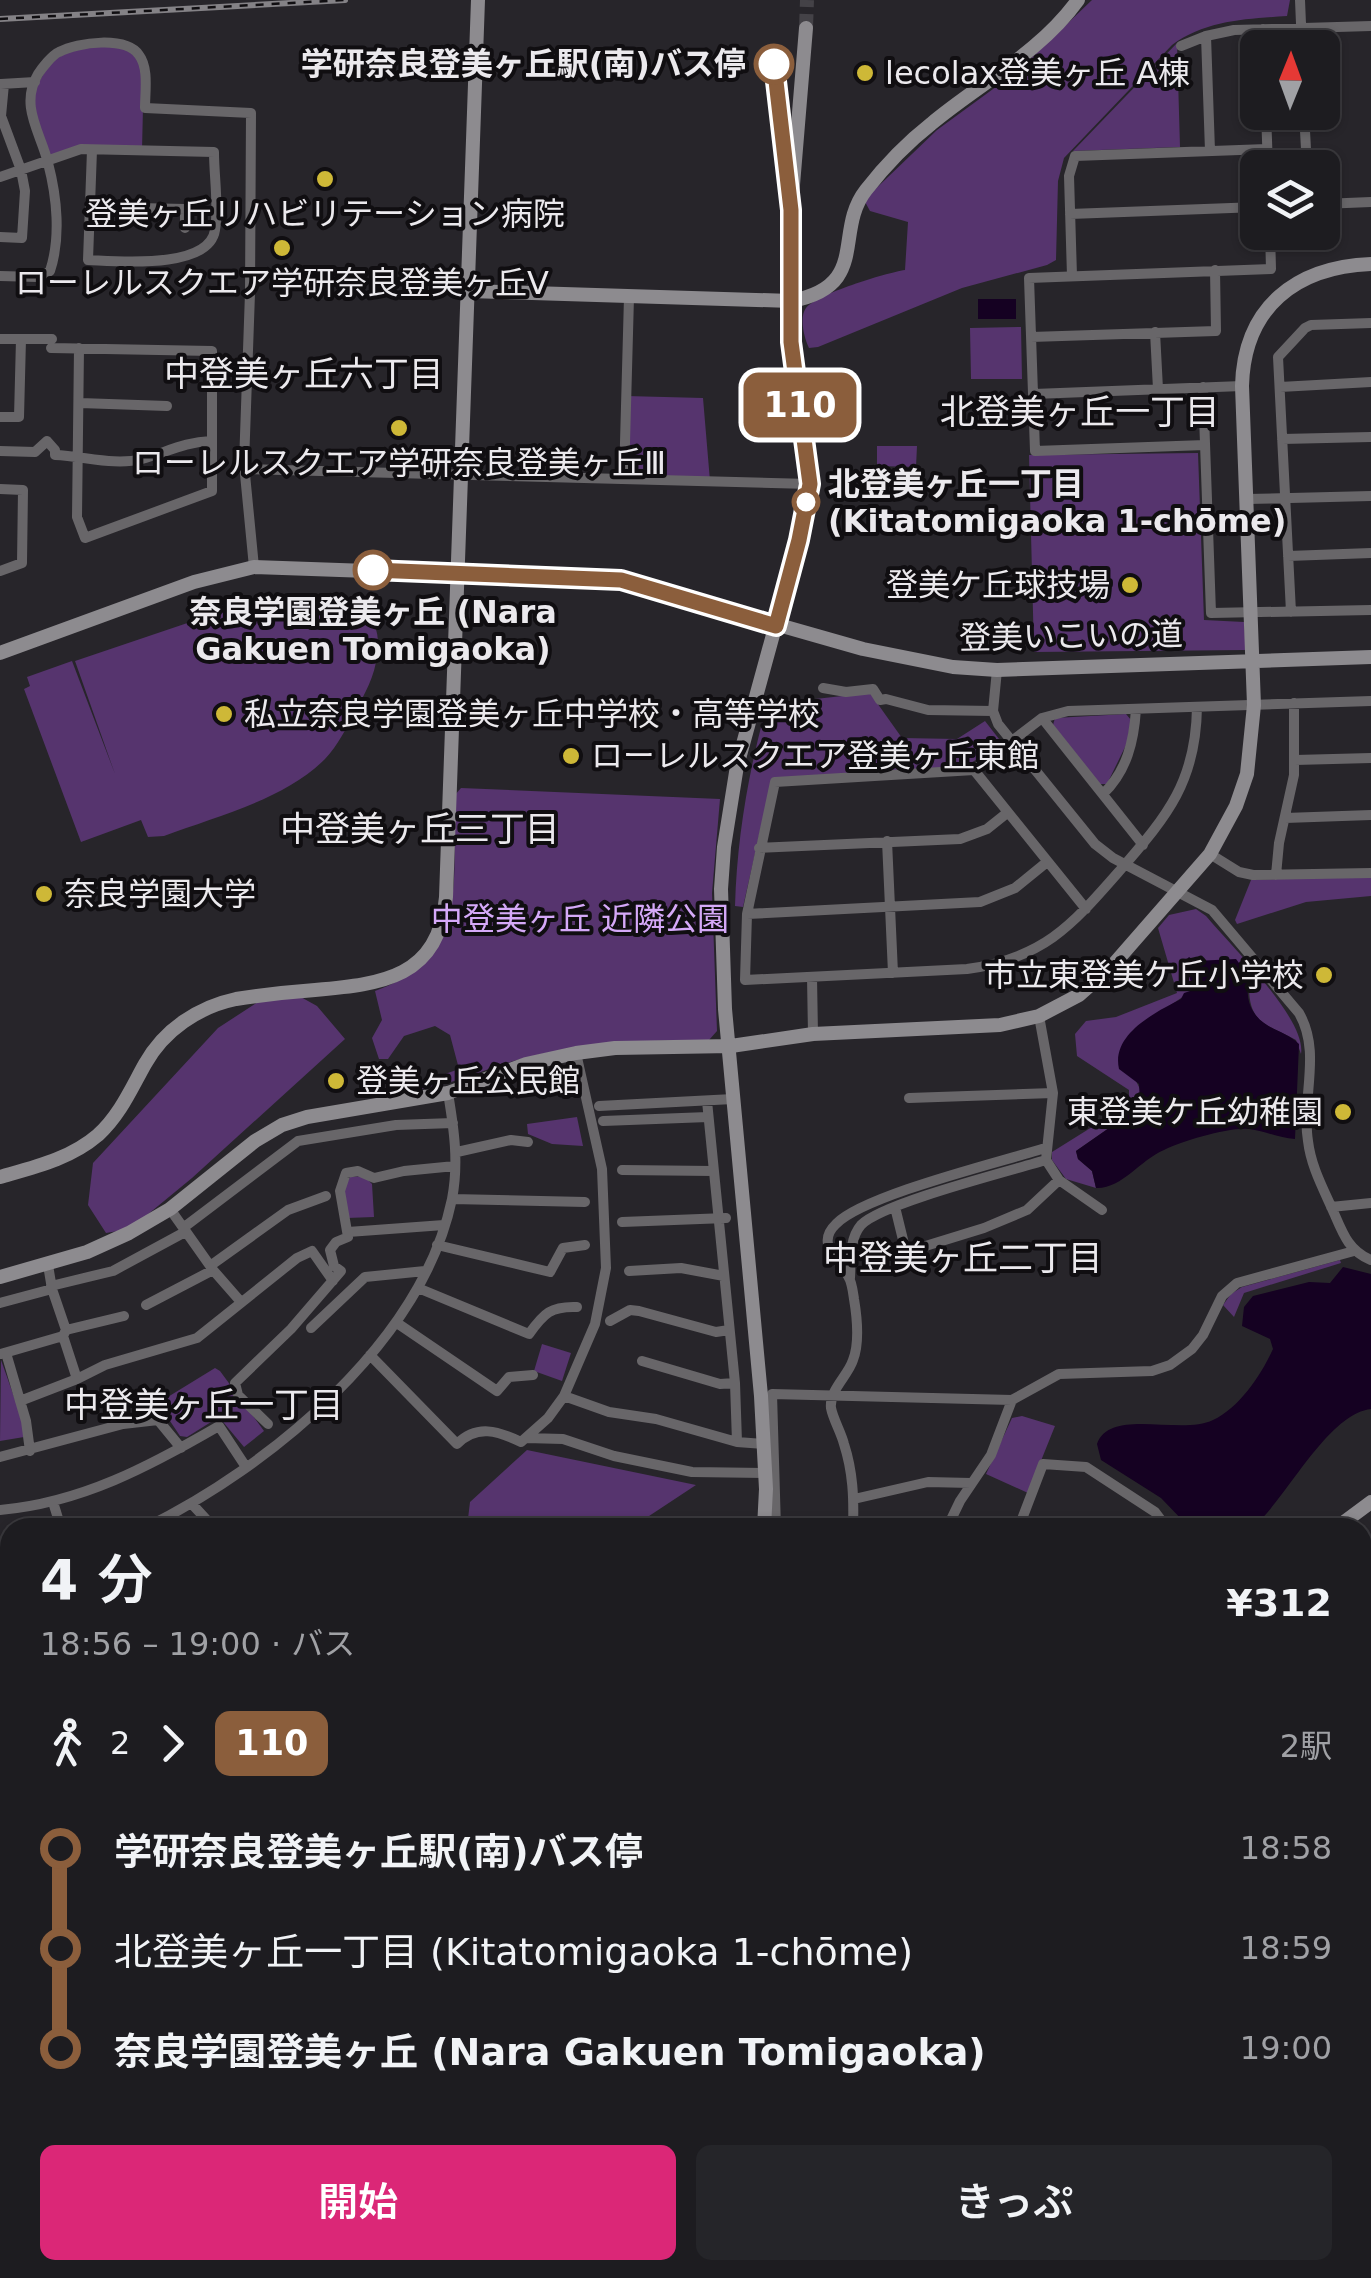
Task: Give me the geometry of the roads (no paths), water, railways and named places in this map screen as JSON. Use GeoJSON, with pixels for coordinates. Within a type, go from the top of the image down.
{"type":"FeatureCollection","features":[{"type":"Feature","properties":{"kind":"street"},"geometry":{"type":"LineString","coordinates":[[0,1178],[61,1158],[100,1133],[122,1106],[158,1046],[182,1022],[236,999],[384,982],[407,970],[430,948],[442,924],[478,0]]}},
{"type":"Feature","properties":{"kind":"street"},"geometry":{"type":"LineString","coordinates":[[1300,0],[1301,28]]}},
{"type":"Feature","properties":{"kind":"street"},"geometry":{"type":"LineString","coordinates":[[469,291],[791,301],[813,296],[840,274],[858,204],[878,176],[929,125],[1009,68],[1076,2]]}},
{"type":"Feature","properties":{"kind":"street"},"geometry":{"type":"LineString","coordinates":[[1182,46],[1206,36],[1263,29],[1371,26]]}},
{"type":"Feature","properties":{"kind":"street"},"geometry":{"type":"LineString","coordinates":[[764,1518],[764,1444],[725,1009],[721,889],[724,847],[743,740],[799,540],[810,484],[791,342],[791,210],[806,28]]}},
{"type":"Feature","properties":{"kind":"street"},"geometry":{"type":"LineString","coordinates":[[1206,36],[1210,151]]}},
{"type":"Feature","properties":{"kind":"street"},"geometry":{"type":"LineString","coordinates":[[0,276],[38,277],[50,271],[55,256],[56,198],[48,160],[30,110],[35,82],[57,52],[119,43],[137,51],[144,64],[145,108],[252,113],[244,469],[254,567]]}},
{"type":"Feature","properties":{"kind":"street"},"geometry":{"type":"LineString","coordinates":[[0,237],[22,238],[25,191],[21,170],[4,142],[2,84],[35,82]]}},
{"type":"Feature","properties":{"kind":"street"},"geometry":{"type":"LineString","coordinates":[[1072,276],[1068,176],[1075,156],[1267,149],[1266,130]]}},
{"type":"Feature","properties":{"kind":"street"},"geometry":{"type":"LineString","coordinates":[[0,177],[81,149],[214,152],[215,234],[207,245],[172,260],[88,260],[92,150]]}},
{"type":"Feature","properties":{"kind":"street"},"geometry":{"type":"LineString","coordinates":[[1340,203],[1371,202]]}},
{"type":"Feature","properties":{"kind":"street"},"geometry":{"type":"LineString","coordinates":[[91,207],[185,209],[184,228]]}},
{"type":"Feature","properties":{"kind":"street"},"geometry":{"type":"LineString","coordinates":[[1070,214],[1240,208]]}},
{"type":"Feature","properties":{"kind":"street"},"geometry":{"type":"LineString","coordinates":[[1204,446],[1035,451],[1029,278],[1270,269],[1270,250]]}},
{"type":"Feature","properties":{"kind":"street"},"geometry":{"type":"LineString","coordinates":[[0,1277],[87,1252],[170,1209],[255,1142],[282,1125],[307,1117],[448,1093],[526,1064],[576,1052],[731,1046],[813,1034],[1000,1025],[1039,1016],[1093,984],[1210,854],[1242,790],[1253,742],[1254,705],[1242,386],[1244,359],[1252,333],[1276,300],[1296,282],[1344,265],[1371,264]]}},
{"type":"Feature","properties":{"kind":"street"},"geometry":{"type":"LineString","coordinates":[[1031,337],[1216,331],[1215,270]]}},
{"type":"Feature","properties":{"kind":"street"},"geometry":{"type":"LineString","coordinates":[[624,479],[629,296]]}},
{"type":"Feature","properties":{"kind":"street"},"geometry":{"type":"LineString","coordinates":[[1291,612],[1278,357],[1305,328],[1371,323]]}},
{"type":"Feature","properties":{"kind":"street"},"geometry":{"type":"LineString","coordinates":[[1155,332],[1158,389]]}},
{"type":"Feature","properties":{"kind":"street"},"geometry":{"type":"LineString","coordinates":[[0,339],[79,348],[212,351],[212,491],[84,538],[78,517],[79,348]]}},
{"type":"Feature","properties":{"kind":"street"},"geometry":{"type":"LineString","coordinates":[[0,417],[19,418],[21,339]]}},
{"type":"Feature","properties":{"kind":"street"},"geometry":{"type":"LineString","coordinates":[[1280,386],[1371,382]]}},
{"type":"Feature","properties":{"kind":"street"},"geometry":{"type":"LineString","coordinates":[[1034,394],[1242,386]]}},
{"type":"Feature","properties":{"kind":"street"},"geometry":{"type":"LineString","coordinates":[[1204,388],[1211,613],[1371,610]]}},
{"type":"Feature","properties":{"kind":"street"},"geometry":{"type":"LineString","coordinates":[[80,403],[167,406]]}},
{"type":"Feature","properties":{"kind":"street"},"geometry":{"type":"LineString","coordinates":[[1282,439],[1371,436]]}},
{"type":"Feature","properties":{"kind":"street"},"geometry":{"type":"LineString","coordinates":[[0,451],[36,452],[47,442],[56,450],[55,455],[106,461],[141,459],[176,446],[212,442]]}},
{"type":"Feature","properties":{"kind":"street"},"geometry":{"type":"LineString","coordinates":[[244,469],[810,484]]}},
{"type":"Feature","properties":{"kind":"street"},"geometry":{"type":"LineString","coordinates":[[0,490],[23,490],[22,563],[0,571]]}},
{"type":"Feature","properties":{"kind":"street"},"geometry":{"type":"LineString","coordinates":[[1246,499],[1371,496]]}},
{"type":"Feature","properties":{"kind":"street"},"geometry":{"type":"LineString","coordinates":[[1288,556],[1371,553]]}},
{"type":"Feature","properties":{"kind":"street","name":"登美いこいの道"},"geometry":{"type":"LineString","coordinates":[[0,653],[194,582],[254,567],[621,580],[776,626],[911,660],[996,670],[1371,656]]}},
{"type":"Feature","properties":{"kind":"street"},"geometry":{"type":"LineString","coordinates":[[996,670],[993,711],[998,724],[1095,844],[1212,910],[1299,1013],[1308,1029],[1311,1048],[1307,1138],[1312,1164],[1344,1236],[1354,1251],[1371,1260]]}},
{"type":"Feature","properties":{"kind":"street"},"geometry":{"type":"LineString","coordinates":[[823,688],[846,692],[873,688],[880,700],[886,698],[928,710],[993,711]]}},
{"type":"Feature","properties":{"kind":"street"},"geometry":{"type":"LineString","coordinates":[[1197,707],[1194,751],[1172,808],[1086,909],[1051,941],[1013,960],[967,969],[745,980],[747,914],[775,782],[974,770],[1042,718],[1068,711],[1371,701]]}},
{"type":"Feature","properties":{"kind":"street"},"geometry":{"type":"LineString","coordinates":[[1276,876],[1295,760],[1294,703]]}},
{"type":"Feature","properties":{"kind":"street"},"geometry":{"type":"LineString","coordinates":[[1104,794],[1129,754],[1136,709]]}},
{"type":"Feature","properties":{"kind":"street"},"geometry":{"type":"LineString","coordinates":[[1042,718],[1144,845]]}},
{"type":"Feature","properties":{"kind":"street"},"geometry":{"type":"LineString","coordinates":[[1295,760],[1371,758]]}},
{"type":"Feature","properties":{"kind":"street"},"geometry":{"type":"LineString","coordinates":[[974,770],[1086,909]]}},
{"type":"Feature","properties":{"kind":"street"},"geometry":{"type":"LineString","coordinates":[[759,848],[967,838],[988,829],[1007,813]]}},
{"type":"Feature","properties":{"kind":"street"},"geometry":{"type":"LineString","coordinates":[[1285,818],[1371,815]]}},
{"type":"Feature","properties":{"kind":"street"},"geometry":{"type":"LineString","coordinates":[[887,841],[893,973]]}},
{"type":"Feature","properties":{"kind":"street"},"geometry":{"type":"LineString","coordinates":[[1210,854],[1246,874],[1371,873]]}},
{"type":"Feature","properties":{"kind":"street"},"geometry":{"type":"LineString","coordinates":[[747,914],[989,900],[1015,888],[1047,862]]}},
{"type":"Feature","properties":{"kind":"street"},"geometry":{"type":"LineString","coordinates":[[812,977],[813,1034]]}},
{"type":"Feature","properties":{"kind":"street"},"geometry":{"type":"LineString","coordinates":[[1039,1016],[1053,1092],[1046,1154],[1059,1180],[1102,1210]]}},
{"type":"Feature","properties":{"kind":"street"},"geometry":{"type":"LineString","coordinates":[[370,1355],[457,1444],[476,1430],[503,1433],[521,1442],[548,1418],[564,1396],[595,1324],[606,1268],[602,1168],[576,1052]]}},
{"type":"Feature","properties":{"kind":"street"},"geometry":{"type":"LineString","coordinates":[[909,1098],[1053,1092]]}},
{"type":"Feature","properties":{"kind":"street"},"geometry":{"type":"LineString","coordinates":[[163,1518],[192,1504],[246,1467],[319,1408],[397,1323],[438,1245],[452,1199],[457,1152],[448,1093]]}},
{"type":"Feature","properties":{"kind":"street"},"geometry":{"type":"LineString","coordinates":[[598,1106],[733,1099]]}},
{"type":"Feature","properties":{"kind":"street"},"geometry":{"type":"LineString","coordinates":[[707,1101],[721,1218],[737,1442]]}},
{"type":"Feature","properties":{"kind":"street"},"geometry":{"type":"LineString","coordinates":[[604,1121],[708,1117]]}},
{"type":"Feature","properties":{"kind":"street"},"geometry":{"type":"LineString","coordinates":[[0,1303],[113,1271],[184,1230],[298,1141],[396,1125],[452,1122]]}},
{"type":"Feature","properties":{"kind":"street"},"geometry":{"type":"LineString","coordinates":[[482,1133],[484,1146]]}},
{"type":"Feature","properties":{"kind":"street"},"geometry":{"type":"LineString","coordinates":[[457,1152],[511,1140],[528,1142]]}},
{"type":"Feature","properties":{"kind":"street"},"geometry":{"type":"LineString","coordinates":[[853,1518],[851,1468],[832,1408],[832,1395],[850,1368],[857,1344],[850,1278],[856,1233],[866,1221],[895,1207],[1046,1154]]}},
{"type":"Feature","properties":{"kind":"street"},"geometry":{"type":"LineString","coordinates":[[850,1278],[828,1249],[829,1234],[838,1221],[894,1194],[1046,1154]]}},
{"type":"Feature","properties":{"kind":"street"},"geometry":{"type":"LineString","coordinates":[[268,1424],[238,1395],[235,1383],[341,1271],[334,1266],[330,1250],[348,1236],[340,1191],[346,1173],[358,1171],[374,1178],[455,1166]]}},
{"type":"Feature","properties":{"kind":"street"},"geometry":{"type":"LineString","coordinates":[[622,1170],[713,1171]]}},
{"type":"Feature","properties":{"kind":"street"},"geometry":{"type":"LineString","coordinates":[[895,1207],[906,1252],[1027,1210],[1059,1180]]}},
{"type":"Feature","properties":{"kind":"street"},"geometry":{"type":"LineString","coordinates":[[146,1305],[212,1268],[288,1210],[326,1196]]}},
{"type":"Feature","properties":{"kind":"street"},"geometry":{"type":"LineString","coordinates":[[452,1199],[585,1202]]}},
{"type":"Feature","properties":{"kind":"street"},"geometry":{"type":"LineString","coordinates":[[1331,1206],[1371,1203]]}},
{"type":"Feature","properties":{"kind":"street"},"geometry":{"type":"LineString","coordinates":[[170,1209],[241,1302]]}},
{"type":"Feature","properties":{"kind":"street"},"geometry":{"type":"LineString","coordinates":[[622,1222],[721,1218]]}},
{"type":"Feature","properties":{"kind":"street"},"geometry":{"type":"LineString","coordinates":[[348,1232],[444,1225]]}},
{"type":"Feature","properties":{"kind":"street"},"geometry":{"type":"LineString","coordinates":[[438,1245],[550,1272],[564,1248],[584,1245]]}},
{"type":"Feature","properties":{"kind":"street"},"geometry":{"type":"LineString","coordinates":[[776,1518],[772,1394],[1012,1400],[1059,1374],[1142,1372],[1170,1365],[1198,1343],[1222,1296],[1232,1286],[1354,1251]]}},
{"type":"Feature","properties":{"kind":"street"},"geometry":{"type":"LineString","coordinates":[[20,1401],[105,1365],[197,1338],[297,1258],[312,1252],[332,1281]]}},
{"type":"Feature","properties":{"kind":"street"},"geometry":{"type":"LineString","coordinates":[[48,1264],[77,1379]]}},
{"type":"Feature","properties":{"kind":"street"},"geometry":{"type":"LineString","coordinates":[[629,1271],[681,1268],[724,1276]]}},
{"type":"Feature","properties":{"kind":"street"},"geometry":{"type":"LineString","coordinates":[[310,1328],[366,1277],[426,1271]]}},
{"type":"Feature","properties":{"kind":"street"},"geometry":{"type":"LineString","coordinates":[[418,1288],[529,1334],[547,1310],[558,1306],[578,1308]]}},
{"type":"Feature","properties":{"kind":"street"},"geometry":{"type":"LineString","coordinates":[[610,1320],[639,1310],[716,1332],[730,1330]]}},
{"type":"Feature","properties":{"kind":"street"},"geometry":{"type":"LineString","coordinates":[[30,1451],[20,1401],[3,1354],[124,1316]]}},
{"type":"Feature","properties":{"kind":"street"},"geometry":{"type":"LineString","coordinates":[[397,1323],[497,1391],[509,1377],[534,1375]]}},
{"type":"Feature","properties":{"kind":"street"},"geometry":{"type":"LineString","coordinates":[[642,1361],[720,1384],[735,1383]]}},
{"type":"Feature","properties":{"kind":"street"},"geometry":{"type":"LineString","coordinates":[[564,1396],[610,1412],[656,1419],[737,1442],[764,1444]]}},
{"type":"Feature","properties":{"kind":"street"},"geometry":{"type":"LineString","coordinates":[[953,1518],[982,1473],[1012,1400]]}},
{"type":"Feature","properties":{"kind":"street"},"geometry":{"type":"LineString","coordinates":[[0,1457],[123,1424],[158,1420],[181,1448]]}},
{"type":"Feature","properties":{"kind":"street"},"geometry":{"type":"LineString","coordinates":[[0,1510],[54,1502],[119,1480],[219,1426],[246,1467]]}},
{"type":"Feature","properties":{"kind":"street"},"geometry":{"type":"LineString","coordinates":[[525,1438],[563,1439],[614,1456],[692,1472],[765,1473]]}},
{"type":"Feature","properties":{"kind":"street"},"geometry":{"type":"LineString","coordinates":[[1022,1518],[1043,1464],[1086,1468],[1160,1518]]}},
{"type":"Feature","properties":{"kind":"street"},"geometry":{"type":"LineString","coordinates":[[854,1499],[928,1482],[972,1483]]}},
{"type":"Feature","properties":{"kind":"street"},"geometry":{"type":"LineString","coordinates":[[54,1502],[58,1518]]}},
{"type":"Feature","properties":{"kind":"street"},"geometry":{"type":"LineString","coordinates":[[192,1504],[205,1518]]}},
{"type":"Feature","properties":{"kind":"tunnel"},"geometry":{"type":"LineString","coordinates":[[806,28],[807,0]]}},
{"type":"Feature","properties":{"kind":"railway"},"geometry":{"type":"LineString","coordinates":[[0,19],[345,0]]}},
{"type":"Feature","properties":{"kind":"place","name":"学研奈良登美ヶ丘駅(南)バス停"},"geometry":{"type":"Point","coordinates":[774,64]}},
{"type":"Feature","properties":{"kind":"place","name":"lecolax登美ヶ丘 A棟"},"geometry":{"type":"Point","coordinates":[865,73]}},
{"type":"Feature","properties":{"kind":"place","name":"登美ヶ丘リハビリテーション病院"},"geometry":{"type":"Point","coordinates":[325,179]}},
{"type":"Feature","properties":{"kind":"place","name":"ローレルスクエア学研奈良登美ヶ丘Ⅴ"},"geometry":{"type":"Point","coordinates":[282,248]}},
{"type":"Feature","properties":{"kind":"place","name":"ローレルスクエア学研奈良登美ヶ丘Ⅲ"},"geometry":{"type":"Point","coordinates":[399,428]}},
{"type":"Feature","properties":{"kind":"place","name":"北登美ヶ丘一丁目 (Kitatomigaoka 1-chōme)"},"geometry":{"type":"Point","coordinates":[806,502]}},
{"type":"Feature","properties":{"kind":"place","name":"奈良学園登美ヶ丘 (Nara Gakuen Tomigaoka)"},"geometry":{"type":"Point","coordinates":[373,570]}},
{"type":"Feature","properties":{"kind":"place","name":"登美ケ丘球技場"},"geometry":{"type":"Point","coordinates":[1130,585]}},
{"type":"Feature","properties":{"kind":"place","name":"私立奈良学園登美ヶ丘中学校・高等学校"},"geometry":{"type":"Point","coordinates":[224,714]}},
{"type":"Feature","properties":{"kind":"place","name":"ローレルスクエア登美ヶ丘東館"},"geometry":{"type":"Point","coordinates":[571,756]}},
{"type":"Feature","properties":{"kind":"place","name":"奈良学園大学"},"geometry":{"type":"Point","coordinates":[44,894]}},
{"type":"Feature","properties":{"kind":"place","name":"市立東登美ケ丘小学校"},"geometry":{"type":"Point","coordinates":[1324,975]}},
{"type":"Feature","properties":{"kind":"place","name":"登美ヶ丘公民館"},"geometry":{"type":"Point","coordinates":[336,1081]}},
{"type":"Feature","properties":{"kind":"place","name":"東登美ケ丘幼稚園"},"geometry":{"type":"Point","coordinates":[1343,1112]}},
{"type":"Feature","properties":{"kind":"district","name":"中登美ヶ丘六丁目"},"geometry":{"type":"Point","coordinates":[304,374]}},
{"type":"Feature","properties":{"kind":"district","name":"北登美ヶ丘一丁目"},"geometry":{"type":"Point","coordinates":[1080,412]}},
{"type":"Feature","properties":{"kind":"district","name":"中登美ヶ丘三丁目"},"geometry":{"type":"Point","coordinates":[420,829]}},
{"type":"Feature","properties":{"kind":"district","name":"中登美ヶ丘二丁目"},"geometry":{"type":"Point","coordinates":[963,1258]}},
{"type":"Feature","properties":{"kind":"district","name":"中登美ヶ丘一丁目"},"geometry":{"type":"Point","coordinates":[204,1405]}},
{"type":"Feature","properties":{"kind":"park label","name":"中登美ヶ丘 近隣公園"},"geometry":{"type":"Point","coordinates":[580,919]}}]}
